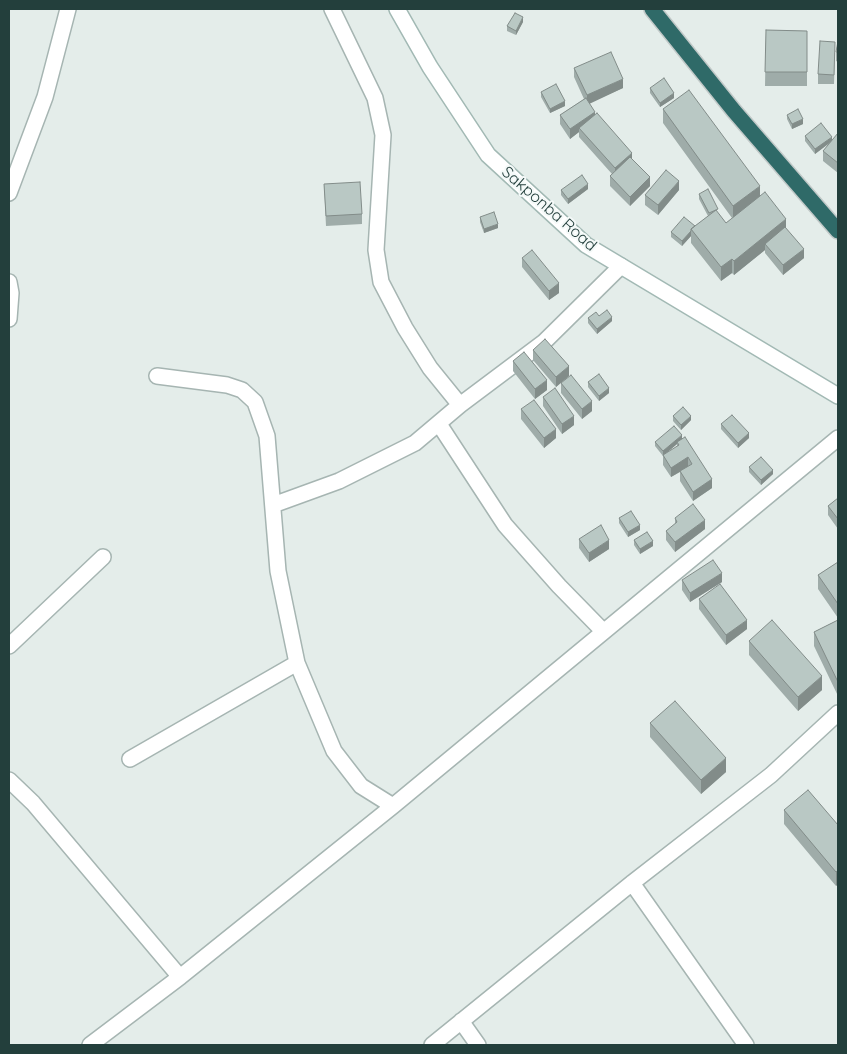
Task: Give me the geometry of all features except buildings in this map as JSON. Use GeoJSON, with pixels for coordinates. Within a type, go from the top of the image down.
{"type":"FeatureCollection","features":[{"type":"Feature","properties":{"kind":"highway"},"geometry":{"type":"LineString","coordinates":[[652,9],[734,111],[838,232]]}},
{"type":"Feature","properties":{"kind":"street"},"geometry":{"type":"LineString","coordinates":[[9,193],[45,97],[68,9]]}},
{"type":"Feature","properties":{"kind":"street"},"geometry":{"type":"LineString","coordinates":[[332,9],[375,98],[382,135],[376,250],[382,282],[405,328],[430,368],[460,405]]}},
{"type":"Feature","properties":{"kind":"street","name":"Sakponba Road"},"geometry":{"type":"LineString","coordinates":[[397,9],[430,67],[488,155],[586,245],[838,396]]}},
{"type":"Feature","properties":{"kind":"street"},"geometry":{"type":"LineString","coordinates":[[273,505],[339,481],[415,443],[460,405],[544,342],[621,266]]}},
{"type":"Feature","properties":{"kind":"street"},"geometry":{"type":"LineString","coordinates":[[9,282],[11,293],[9,319]]}},
{"type":"Feature","properties":{"kind":"street"},"geometry":{"type":"LineString","coordinates":[[157,376],[227,385],[242,390],[255,402],[266,436],[278,571],[297,663],[334,751],[361,786],[393,806]]}},
{"type":"Feature","properties":{"kind":"street"},"geometry":{"type":"LineString","coordinates":[[439,424],[505,525],[559,586],[603,631]]}},
{"type":"Feature","properties":{"kind":"street"},"geometry":{"type":"LineString","coordinates":[[90,1045],[180,977],[393,806],[838,438]]}},
{"type":"Feature","properties":{"kind":"street"},"geometry":{"type":"LineString","coordinates":[[9,646],[103,557]]}},
{"type":"Feature","properties":{"kind":"street"},"geometry":{"type":"LineString","coordinates":[[130,759],[297,663]]}},
{"type":"Feature","properties":{"kind":"street"},"geometry":{"type":"LineString","coordinates":[[432,1045],[632,883],[771,775],[838,713]]}},
{"type":"Feature","properties":{"kind":"street"},"geometry":{"type":"LineString","coordinates":[[9,780],[33,803],[180,977]]}},
{"type":"Feature","properties":{"kind":"street"},"geometry":{"type":"LineString","coordinates":[[632,883],[746,1045]]}},
{"type":"Feature","properties":{"kind":"street"},"geometry":{"type":"LineString","coordinates":[[461,1021],[478,1045]]}}]}
